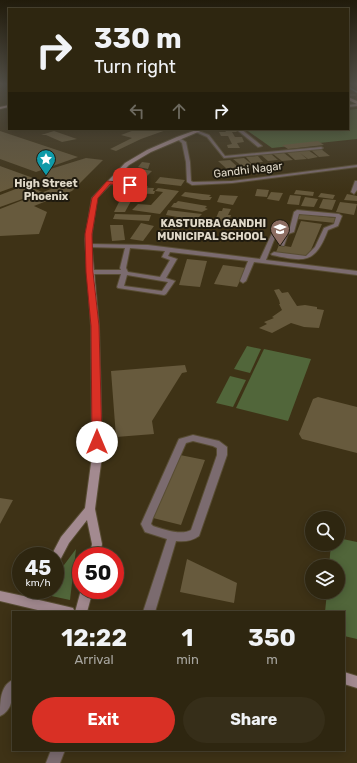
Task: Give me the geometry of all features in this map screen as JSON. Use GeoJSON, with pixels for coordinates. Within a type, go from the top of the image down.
{"type":"FeatureCollection","features":[{"type":"Feature","properties":{"kind":"main road"},"geometry":{"type":"LineString","coordinates":[[96,547],[90,509],[97,456],[95,326],[89,246],[89,234],[95,198],[128,164],[149,151],[200,130]]}},
{"type":"Feature","properties":{"kind":"main road"},"geometry":{"type":"LineString","coordinates":[[61,547],[90,509]]}},
{"type":"Feature","properties":{"kind":"main road"},"geometry":{"type":"LineString","coordinates":[[0,596],[55,610]]}},
{"type":"Feature","properties":{"kind":"main road"},"geometry":{"type":"LineString","coordinates":[[31,603],[33,599]]}},
{"type":"Feature","properties":{"kind":"main road"},"geometry":{"type":"LineString","coordinates":[[81,611],[85,599]]}},
{"type":"Feature","properties":{"kind":"main road"},"geometry":{"type":"LineString","coordinates":[[345,678],[357,682]]}},
{"type":"Feature","properties":{"kind":"street"},"geometry":{"type":"LineString","coordinates":[[239,130],[260,146]]}},
{"type":"Feature","properties":{"kind":"street"},"geometry":{"type":"LineString","coordinates":[[197,131],[208,136],[224,157],[321,148]]}},
{"type":"Feature","properties":{"kind":"street","name":"Gandhi Nagar"},"geometry":{"type":"LineString","coordinates":[[178,138],[184,142],[188,162],[189,182],[192,184],[232,182],[356,167]]}},
{"type":"Feature","properties":{"kind":"street"},"geometry":{"type":"LineString","coordinates":[[354,192],[357,182]]}},
{"type":"Feature","properties":{"kind":"street"},"geometry":{"type":"LineString","coordinates":[[109,183],[146,187]]}},
{"type":"Feature","properties":{"kind":"street"},"geometry":{"type":"LineString","coordinates":[[89,246],[128,246],[262,261],[274,258],[308,258],[319,247],[326,229],[336,225],[339,217],[298,211],[291,232],[278,232],[274,234],[262,261]]}},
{"type":"Feature","properties":{"kind":"street"},"geometry":{"type":"LineString","coordinates":[[282,245],[286,232]]}},
{"type":"Feature","properties":{"kind":"street"},"geometry":{"type":"LineString","coordinates":[[90,272],[125,273],[172,281],[164,293],[120,287],[125,273],[123,268],[128,246]]}},
{"type":"Feature","properties":{"kind":"street"},"geometry":{"type":"LineString","coordinates":[[162,279],[174,259],[165,257],[168,250]]}},
{"type":"Feature","properties":{"kind":"street"},"geometry":{"type":"LineString","coordinates":[[228,264],[231,257]]}},
{"type":"Feature","properties":{"kind":"street"},"geometry":{"type":"LineString","coordinates":[[274,258],[357,273]]}},
{"type":"Feature","properties":{"kind":"street"},"geometry":{"type":"LineString","coordinates":[[243,281],[252,260]]}},
{"type":"Feature","properties":{"kind":"street"},"geometry":{"type":"LineString","coordinates":[[193,438],[216,443],[222,447],[222,455],[195,533],[191,537],[185,538],[173,535],[148,529],[146,524],[182,442],[193,438]]}},
{"type":"Feature","properties":{"kind":"street"},"geometry":{"type":"LineString","coordinates":[[150,611],[173,535]]}},
{"type":"Feature","properties":{"kind":"street"},"geometry":{"type":"LineString","coordinates":[[0,709],[12,688]]}},
{"type":"Feature","properties":{"kind":"street"},"geometry":{"type":"LineString","coordinates":[[53,763],[58,751]]}},
{"type":"Feature","properties":{"kind":"green space"},"geometry":{"type":"Polygon","coordinates":[[[349,120],[357,120],[357,139],[272,148],[246,130],[349,130],[349,120]]]}},
{"type":"Feature","properties":{"kind":"green space"},"geometry":{"type":"Polygon","coordinates":[[[247,346],[261,349],[250,373],[234,369],[247,346]]]}},
{"type":"Feature","properties":{"kind":"green space"},"geometry":{"type":"Polygon","coordinates":[[[264,349],[311,359],[288,421],[236,408],[264,349]]]}},
{"type":"Feature","properties":{"kind":"green space"},"geometry":{"type":"Polygon","coordinates":[[[230,376],[246,380],[233,407],[216,403],[230,376]]]}},
{"type":"Feature","properties":{"kind":"green space"},"geometry":{"type":"Polygon","coordinates":[[[345,539],[357,542],[357,639],[345,636],[345,611],[325,611],[326,599],[345,599],[345,559],[330,559],[330,551],[345,551],[345,539]]]}},
{"type":"Feature","properties":{"kind":"green space"},"geometry":{"type":"Polygon","coordinates":[[[72,554],[72,583],[70,600],[64,599],[64,565],[72,554]]]}},
{"type":"Feature","properties":{"kind":"building"},"geometry":{"type":"Polygon","coordinates":[[[134,130],[166,130],[141,139],[116,151],[110,149],[132,138],[121,135],[134,130]]]}},
{"type":"Feature","properties":{"kind":"building"},"geometry":{"type":"Polygon","coordinates":[[[225,130],[236,130],[237,132],[232,132],[235,137],[242,137],[244,142],[237,143],[240,148],[228,148],[227,145],[232,144],[228,136],[221,136],[219,132],[226,132],[225,130]]]}},
{"type":"Feature","properties":{"kind":"building"},"geometry":{"type":"Polygon","coordinates":[[[0,131],[78,157],[36,172],[0,159],[0,131]]]}},
{"type":"Feature","properties":{"kind":"building"},"geometry":{"type":"Polygon","coordinates":[[[54,131],[77,139],[62,142],[46,135],[41,135],[54,131]]]}},
{"type":"Feature","properties":{"kind":"building"},"geometry":{"type":"Polygon","coordinates":[[[318,141],[324,145],[288,149],[282,145],[318,141]]]}},
{"type":"Feature","properties":{"kind":"building"},"geometry":{"type":"Polygon","coordinates":[[[321,149],[330,156],[319,157],[311,150],[321,149]]]}},
{"type":"Feature","properties":{"kind":"building"},"geometry":{"type":"Polygon","coordinates":[[[308,150],[318,157],[308,159],[300,153],[307,159],[295,160],[286,152],[308,150]]]}},
{"type":"Feature","properties":{"kind":"building"},"geometry":{"type":"Polygon","coordinates":[[[284,153],[293,160],[282,161],[273,154],[284,153]]]}},
{"type":"Feature","properties":{"kind":"building"},"geometry":{"type":"Polygon","coordinates":[[[271,154],[278,160],[268,161],[261,155],[271,154]]]}},
{"type":"Feature","properties":{"kind":"building"},"geometry":{"type":"Polygon","coordinates":[[[258,156],[263,162],[251,163],[246,157],[258,156]]]}},
{"type":"Feature","properties":{"kind":"building"},"geometry":{"type":"Polygon","coordinates":[[[86,158],[103,160],[72,191],[34,206],[47,212],[39,234],[0,236],[0,209],[51,189],[44,171],[86,158]]]}},
{"type":"Feature","properties":{"kind":"building"},"geometry":{"type":"Polygon","coordinates":[[[244,158],[253,165],[243,167],[233,159],[244,158]]]}},
{"type":"Feature","properties":{"kind":"building"},"geometry":{"type":"Polygon","coordinates":[[[230,160],[239,168],[227,169],[218,161],[230,160]]]}},
{"type":"Feature","properties":{"kind":"building"},"geometry":{"type":"Polygon","coordinates":[[[142,162],[150,163],[148,169],[138,167],[142,162]]]}},
{"type":"Feature","properties":{"kind":"building"},"geometry":{"type":"Polygon","coordinates":[[[0,166],[11,170],[36,179],[0,192],[0,166]]]}},
{"type":"Feature","properties":{"kind":"building"},"geometry":{"type":"Polygon","coordinates":[[[141,169],[152,171],[144,179],[147,179],[145,182],[125,179],[141,169]]]}},
{"type":"Feature","properties":{"kind":"building"},"geometry":{"type":"Polygon","coordinates":[[[160,177],[185,180],[181,186],[155,183],[160,177]]]}},
{"type":"Feature","properties":{"kind":"building"},"geometry":{"type":"Polygon","coordinates":[[[26,185],[42,192],[0,207],[0,195],[26,185]]]}},
{"type":"Feature","properties":{"kind":"building"},"geometry":{"type":"Polygon","coordinates":[[[129,187],[154,188],[153,191],[155,191],[154,194],[126,193],[129,187]]]}},
{"type":"Feature","properties":{"kind":"building"},"geometry":{"type":"Polygon","coordinates":[[[158,188],[179,191],[160,214],[132,210],[138,204],[151,205],[163,192],[155,191],[158,188]]]}},
{"type":"Feature","properties":{"kind":"building"},"geometry":{"type":"Polygon","coordinates":[[[257,189],[269,190],[267,197],[255,196],[257,189]]]}},
{"type":"Feature","properties":{"kind":"building"},"geometry":{"type":"Polygon","coordinates":[[[296,190],[314,192],[313,196],[294,194],[296,190]]]}},
{"type":"Feature","properties":{"kind":"building"},"geometry":{"type":"Polygon","coordinates":[[[185,192],[211,195],[209,197],[212,197],[210,200],[202,200],[181,196],[185,192]]]}},
{"type":"Feature","properties":{"kind":"building"},"geometry":{"type":"Polygon","coordinates":[[[271,192],[283,193],[279,201],[267,199],[271,192]]]}},
{"type":"Feature","properties":{"kind":"building"},"geometry":{"type":"Polygon","coordinates":[[[321,193],[335,195],[333,199],[318,197],[321,193]]]}},
{"type":"Feature","properties":{"kind":"building"},"geometry":{"type":"Polygon","coordinates":[[[347,194],[357,196],[357,201],[344,200],[347,194]]]}},
{"type":"Feature","properties":{"kind":"building"},"geometry":{"type":"Polygon","coordinates":[[[220,195],[238,196],[233,205],[217,202],[220,195]]]}},
{"type":"Feature","properties":{"kind":"building"},"geometry":{"type":"Polygon","coordinates":[[[290,195],[301,196],[299,205],[287,204],[290,195]]]}},
{"type":"Feature","properties":{"kind":"building"},"geometry":{"type":"Polygon","coordinates":[[[305,197],[318,199],[314,207],[301,206],[305,197]]]}},
{"type":"Feature","properties":{"kind":"building"},"geometry":{"type":"Polygon","coordinates":[[[323,199],[336,200],[332,210],[319,208],[323,199]]]}},
{"type":"Feature","properties":{"kind":"building"},"geometry":{"type":"Polygon","coordinates":[[[120,200],[131,201],[125,212],[114,212],[120,200]]]}},
{"type":"Feature","properties":{"kind":"building"},"geometry":{"type":"Polygon","coordinates":[[[178,201],[207,206],[205,208],[208,209],[202,212],[171,207],[178,201]]]}},
{"type":"Feature","properties":{"kind":"building"},"geometry":{"type":"Polygon","coordinates":[[[340,202],[357,204],[354,215],[336,212],[340,202]]]}},
{"type":"Feature","properties":{"kind":"building"},"geometry":{"type":"Polygon","coordinates":[[[223,208],[231,209],[228,215],[231,215],[228,224],[223,224],[222,226],[213,225],[219,211],[222,211],[223,208]]]}},
{"type":"Feature","properties":{"kind":"building"},"geometry":{"type":"Polygon","coordinates":[[[168,210],[202,214],[197,219],[189,219],[166,215],[168,210]]]}},
{"type":"Feature","properties":{"kind":"building"},"geometry":{"type":"Polygon","coordinates":[[[115,214],[151,215],[149,221],[113,219],[115,214]]]}},
{"type":"Feature","properties":{"kind":"building"},"geometry":{"type":"Polygon","coordinates":[[[299,214],[336,218],[335,223],[297,219],[299,214]]]}},
{"type":"Feature","properties":{"kind":"building"},"geometry":{"type":"Polygon","coordinates":[[[301,221],[322,224],[308,257],[276,252],[279,245],[291,247],[301,221]]]}},
{"type":"Feature","properties":{"kind":"building"},"geometry":{"type":"Polygon","coordinates":[[[141,223],[154,226],[143,241],[130,239],[141,223]]]}},
{"type":"Feature","properties":{"kind":"building"},"geometry":{"type":"Polygon","coordinates":[[[110,225],[123,225],[125,240],[112,241],[110,225]]]}},
{"type":"Feature","properties":{"kind":"building"},"geometry":{"type":"Polygon","coordinates":[[[161,229],[196,232],[194,238],[171,237],[172,235],[158,234],[161,229]]]}},
{"type":"Feature","properties":{"kind":"building"},"geometry":{"type":"Polygon","coordinates":[[[187,259],[207,261],[200,287],[179,285],[187,259]]]}},
{"type":"Feature","properties":{"kind":"building"},"geometry":{"type":"Polygon","coordinates":[[[223,265],[246,268],[237,287],[214,284],[223,265]]]}},
{"type":"Feature","properties":{"kind":"building"},"geometry":{"type":"Polygon","coordinates":[[[279,289],[282,293],[288,292],[297,306],[305,305],[324,310],[319,328],[304,327],[291,323],[272,333],[259,328],[267,324],[264,322],[274,318],[272,317],[282,310],[274,290],[279,289]]]}},
{"type":"Feature","properties":{"kind":"building"},"geometry":{"type":"Polygon","coordinates":[[[185,365],[187,372],[182,373],[152,421],[154,434],[116,437],[111,371],[185,365]]]}},
{"type":"Feature","properties":{"kind":"building"},"geometry":{"type":"Polygon","coordinates":[[[318,397],[357,407],[357,453],[302,439],[299,434],[313,399],[318,397]]]}},
{"type":"Feature","properties":{"kind":"building"},"geometry":{"type":"Polygon","coordinates":[[[180,455],[205,460],[181,525],[153,518],[180,455]]]}},
{"type":"Feature","properties":{"kind":"building"},"geometry":{"type":"Polygon","coordinates":[[[0,498],[13,500],[0,524],[0,498]]]}},
{"type":"Feature","properties":{"kind":"building"},"geometry":{"type":"Polygon","coordinates":[[[187,559],[237,583],[234,603],[180,592],[187,559]]]}},
{"type":"Feature","properties":{"kind":"place","name":"High Street Phoenix"},"geometry":{"type":"Point","coordinates":[46,176]}},
{"type":"Feature","properties":{"kind":"place","name":"KASTURBA GANDHI MUNICIPAL SCHOOL"},"geometry":{"type":"Point","coordinates":[280,246]}},
{"type":"Feature","properties":{"kind":"route"},"geometry":{"type":"LineString","coordinates":[[97,442],[95,326],[88,239],[95,198],[101,190],[109,183],[130,185]]}}]}
